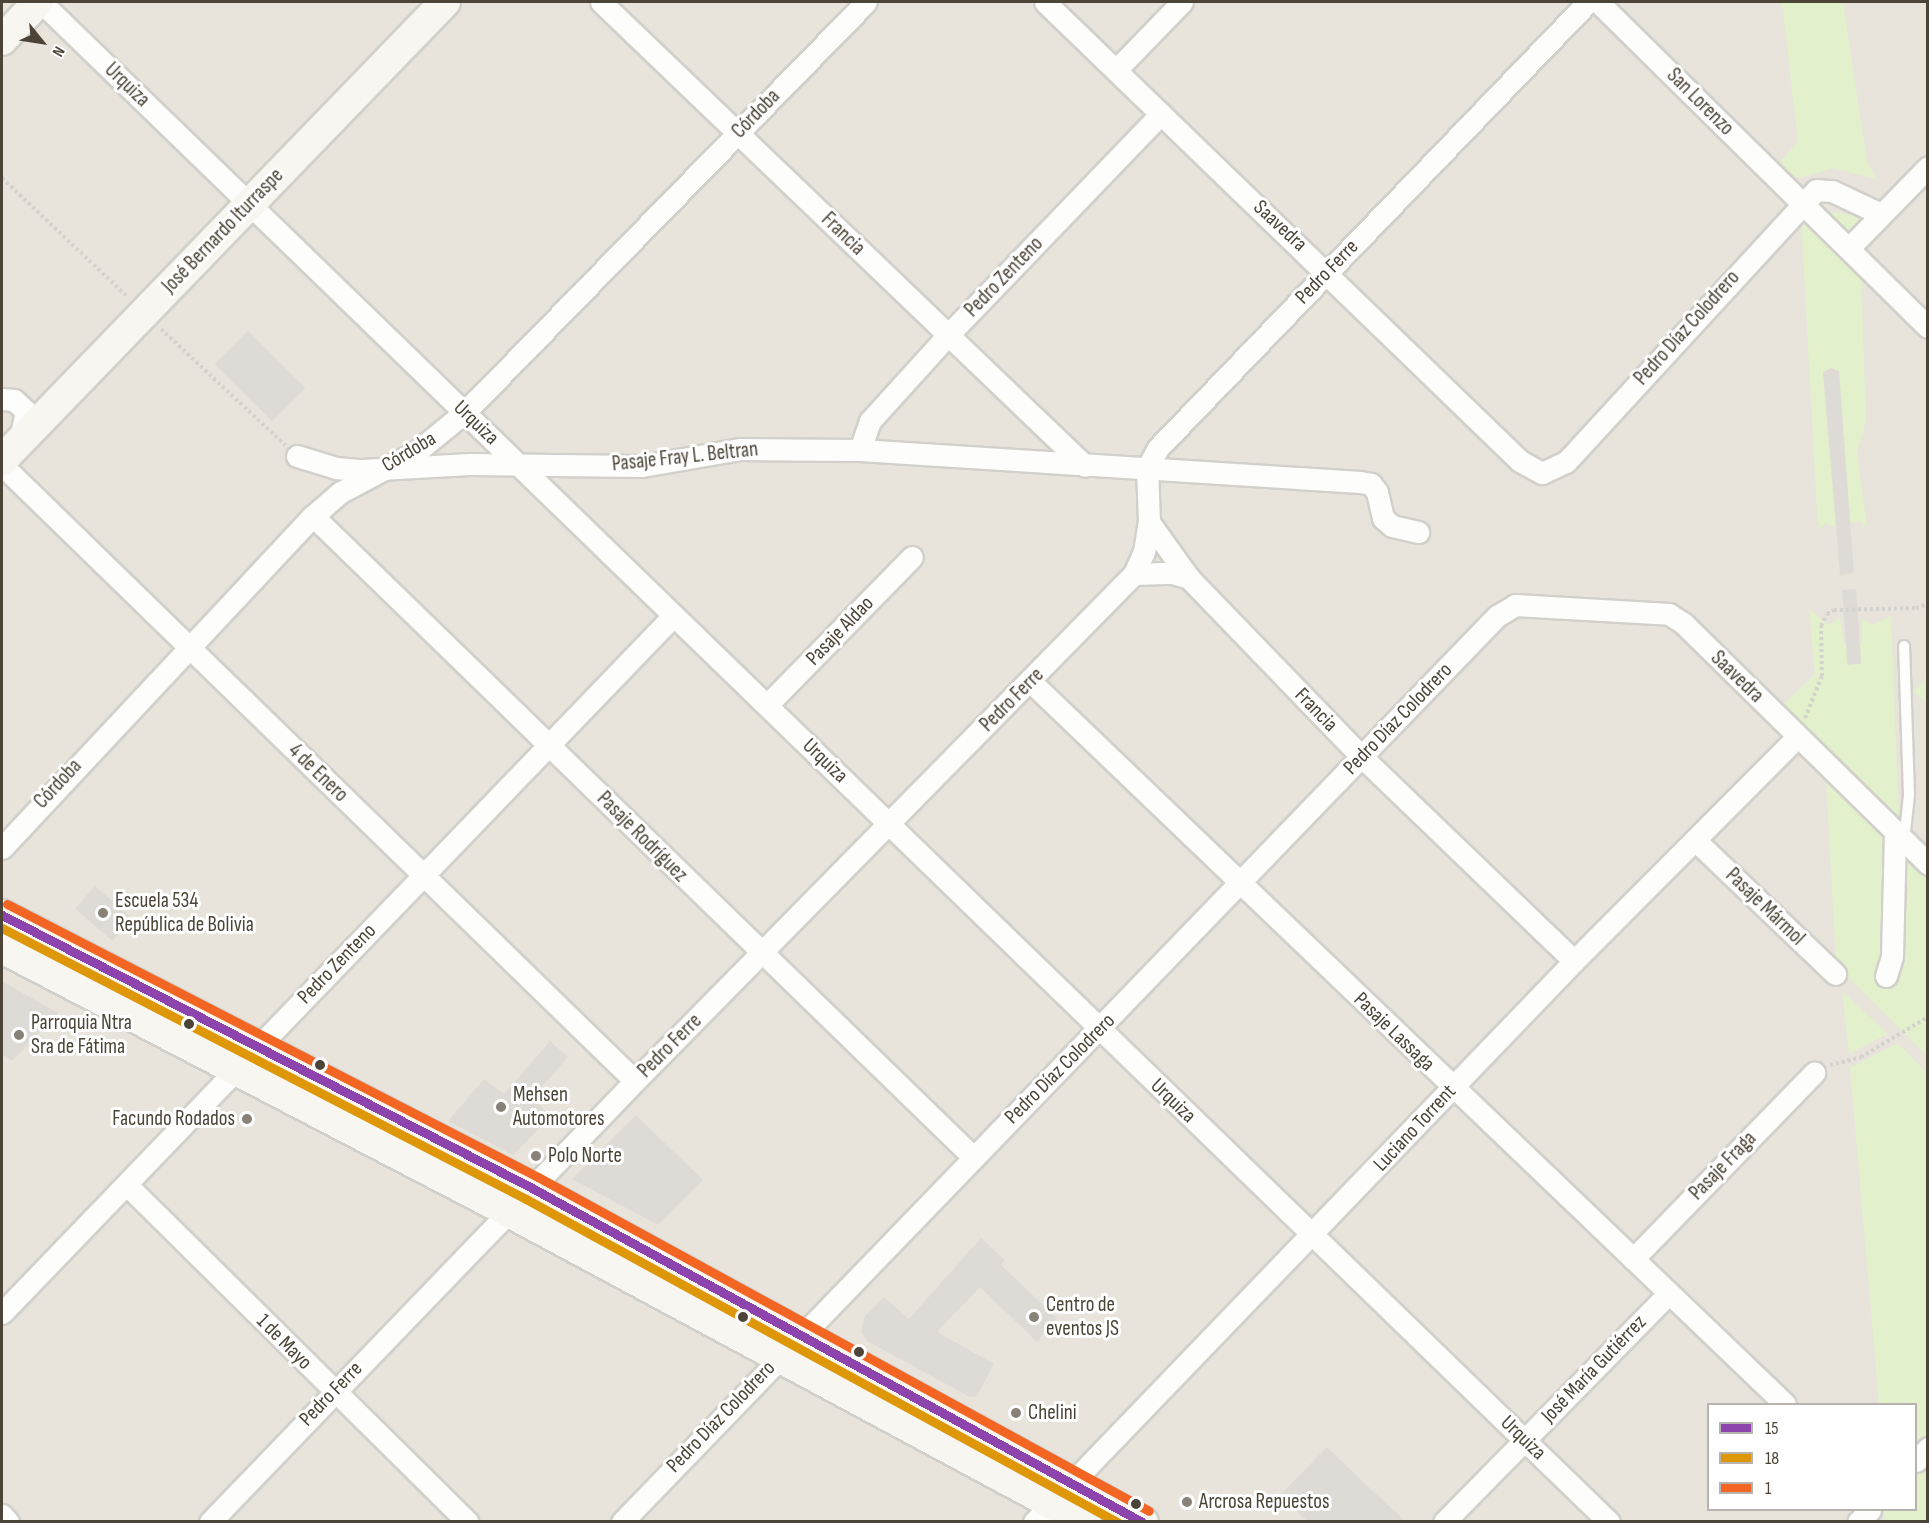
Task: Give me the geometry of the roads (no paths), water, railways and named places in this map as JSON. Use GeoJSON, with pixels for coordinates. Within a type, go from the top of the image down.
{"type":"FeatureCollection","features":[{"type":"Feature","properties":{"kind":"main road"},"geometry":{"type":"LineString","coordinates":[[2,40],[40,2]]}},
{"type":"Feature","properties":{"kind":"main road","name":"José Bernardo Iturraspe"},"geometry":{"type":"LineString","coordinates":[[8,455],[445,2]]}},
{"type":"Feature","properties":{"kind":"main road"},"geometry":{"type":"LineString","coordinates":[[2,915],[532,1188],[1086,1521]]}},
{"type":"Feature","properties":{"kind":"main road"},"geometry":{"type":"LineString","coordinates":[[2,948],[509,1212],[790,1345]]}},
{"type":"Feature","properties":{"kind":"main road"},"geometry":{"type":"LineString","coordinates":[[1053,1502],[1143,1521]]}},
{"type":"Feature","properties":{"kind":"street","name":"Urquiza"},"geometry":{"type":"LineString","coordinates":[[40,2],[523,467],[673,616],[890,823],[1099,1030],[1609,1521]]}},
{"type":"Feature","properties":{"kind":"street","name":"Francia"},"geometry":{"type":"LineString","coordinates":[[601,2],[1085,466]]}},
{"type":"Feature","properties":{"kind":"street","name":"Córdoba"},"geometry":{"type":"LineString","coordinates":[[2,848],[313,516],[341,492],[415,453],[465,412],[866,2]]}},
{"type":"Feature","properties":{"kind":"street","name":"Saavedra"},"geometry":{"type":"LineString","coordinates":[[1045,2],[1328,272],[1521,461],[1542,473]]}},
{"type":"Feature","properties":{"kind":"street"},"geometry":{"type":"LineString","coordinates":[[1116,70],[1182,2]]}},
{"type":"Feature","properties":{"kind":"street","name":"Pedro Ferre"},"geometry":{"type":"LineString","coordinates":[[210,1521],[333,1391],[635,1081],[1031,682],[1134,574],[1144,552],[1149,522],[1147,468],[1158,448],[1587,2]]}},
{"type":"Feature","properties":{"kind":"street","name":"San Lorenzo"},"geometry":{"type":"LineString","coordinates":[[1598,2],[1928,327]]}},
{"type":"Feature","properties":{"kind":"street","name":"Pedro Zenteno"},"geometry":{"type":"LineString","coordinates":[[860,450],[870,421],[948,335],[1161,114]]}},
{"type":"Feature","properties":{"kind":"street"},"geometry":{"type":"LineString","coordinates":[[1849,248],[1928,167]]}},
{"type":"Feature","properties":{"kind":"street"},"geometry":{"type":"LineString","coordinates":[[1802,202],[1816,190],[1832,191],[1881,214]]}},
{"type":"Feature","properties":{"kind":"street","name":"Pedro Díaz Colodrero"},"geometry":{"type":"LineString","coordinates":[[1542,473],[1566,462],[1802,202]]}},
{"type":"Feature","properties":{"kind":"street"},"geometry":{"type":"LineString","coordinates":[[2,399],[14,400],[26,411],[8,455]]}},
{"type":"Feature","properties":{"kind":"street","name":"Pasaje Fray L. Beltran"},"geometry":{"type":"LineString","coordinates":[[297,456],[336,468],[642,466],[740,449],[860,450],[1085,466],[1147,468],[1371,484],[1383,518],[1392,526],[1418,532]]}},
{"type":"Feature","properties":{"kind":"street","name":"4 de Enero"},"geometry":{"type":"LineString","coordinates":[[8,455],[187,648],[635,1081]]}},
{"type":"Feature","properties":{"kind":"street","name":"Pasaje Rodríguez"},"geometry":{"type":"LineString","coordinates":[[313,516],[761,954],[973,1157]]}},
{"type":"Feature","properties":{"kind":"street","name":"Francia"},"geometry":{"type":"LineString","coordinates":[[1149,522],[1189,578],[1362,757],[1574,961]]}},
{"type":"Feature","properties":{"kind":"street","name":"Pasaje Aldao"},"geometry":{"type":"LineString","coordinates":[[767,705],[912,557]]}},
{"type":"Feature","properties":{"kind":"street"},"geometry":{"type":"LineString","coordinates":[[1134,574],[1172,573],[1189,578]]}},
{"type":"Feature","properties":{"kind":"street","name":"Saavedra"},"geometry":{"type":"LineString","coordinates":[[1497,616],[1515,605],[1669,614],[1683,624],[1928,864]]}},
{"type":"Feature","properties":{"kind":"street","name":"Pedro Zenteno"},"geometry":{"type":"LineString","coordinates":[[2,1313],[673,616]]}},
{"type":"Feature","properties":{"kind":"street","name":"Pedro Díaz Colodrero"},"geometry":{"type":"LineString","coordinates":[[622,1521],[1497,616]]}},
{"type":"Feature","properties":{"kind":"street","name":"Pasaje Lassaga"},"geometry":{"type":"LineString","coordinates":[[1031,682],[1784,1403]]}},
{"type":"Feature","properties":{"kind":"street","name":"Luciano Torrent"},"geometry":{"type":"LineString","coordinates":[[1053,1502],[1313,1236],[1574,961],[1798,736]]}},
{"type":"Feature","properties":{"kind":"street"},"geometry":{"type":"LineString","coordinates":[[1886,976],[1892,956],[1900,836]]}},
{"type":"Feature","properties":{"kind":"street","name":"Pasaje Mármol"},"geometry":{"type":"LineString","coordinates":[[1695,840],[1835,975]]}},
{"type":"Feature","properties":{"kind":"street","name":"Pasaje Fraga"},"geometry":{"type":"LineString","coordinates":[[1633,1259],[1814,1073]]}},
{"type":"Feature","properties":{"kind":"street","name":"1 de Mayo"},"geometry":{"type":"LineString","coordinates":[[127,1185],[333,1391],[468,1521]]}},
{"type":"Feature","properties":{"kind":"street","name":"José María Gutiérrez"},"geometry":{"type":"LineString","coordinates":[[1444,1521],[1668,1293]]}},
{"type":"Feature","properties":{"kind":"street"},"geometry":{"type":"LineString","coordinates":[[1917,1460],[1928,1448]]}},
{"type":"Feature","properties":{"kind":"street"},"geometry":{"type":"LineString","coordinates":[[2,1515],[8,1521]]}},
{"type":"Feature","properties":{"kind":"lane"},"geometry":{"type":"LineString","coordinates":[[1900,836],[1909,795],[1904,646]]}},
{"type":"Feature","properties":{"kind":"place","name":"Escuela 534 República de Bolivia"},"geometry":{"type":"Point","coordinates":[103,913]}},
{"type":"Feature","properties":{"kind":"place","name":"Parroquia Ntra Sra de Fátima"},"geometry":{"type":"Point","coordinates":[19,1035]}},
{"type":"Feature","properties":{"kind":"place","name":"Mehsen Automotores"},"geometry":{"type":"Point","coordinates":[501,1107]}},
{"type":"Feature","properties":{"kind":"place","name":"Facundo Rodados"},"geometry":{"type":"Point","coordinates":[247,1119]}},
{"type":"Feature","properties":{"kind":"place","name":"Polo Norte"},"geometry":{"type":"Point","coordinates":[536,1156]}},
{"type":"Feature","properties":{"kind":"place","name":"Centro de eventos JS"},"geometry":{"type":"Point","coordinates":[1034,1317]}},
{"type":"Feature","properties":{"kind":"place","name":"Chelini"},"geometry":{"type":"Point","coordinates":[1016,1413]}},
{"type":"Feature","properties":{"kind":"place","name":"Arcrosa Repuestos"},"geometry":{"type":"Point","coordinates":[1187,1502]}}]}
